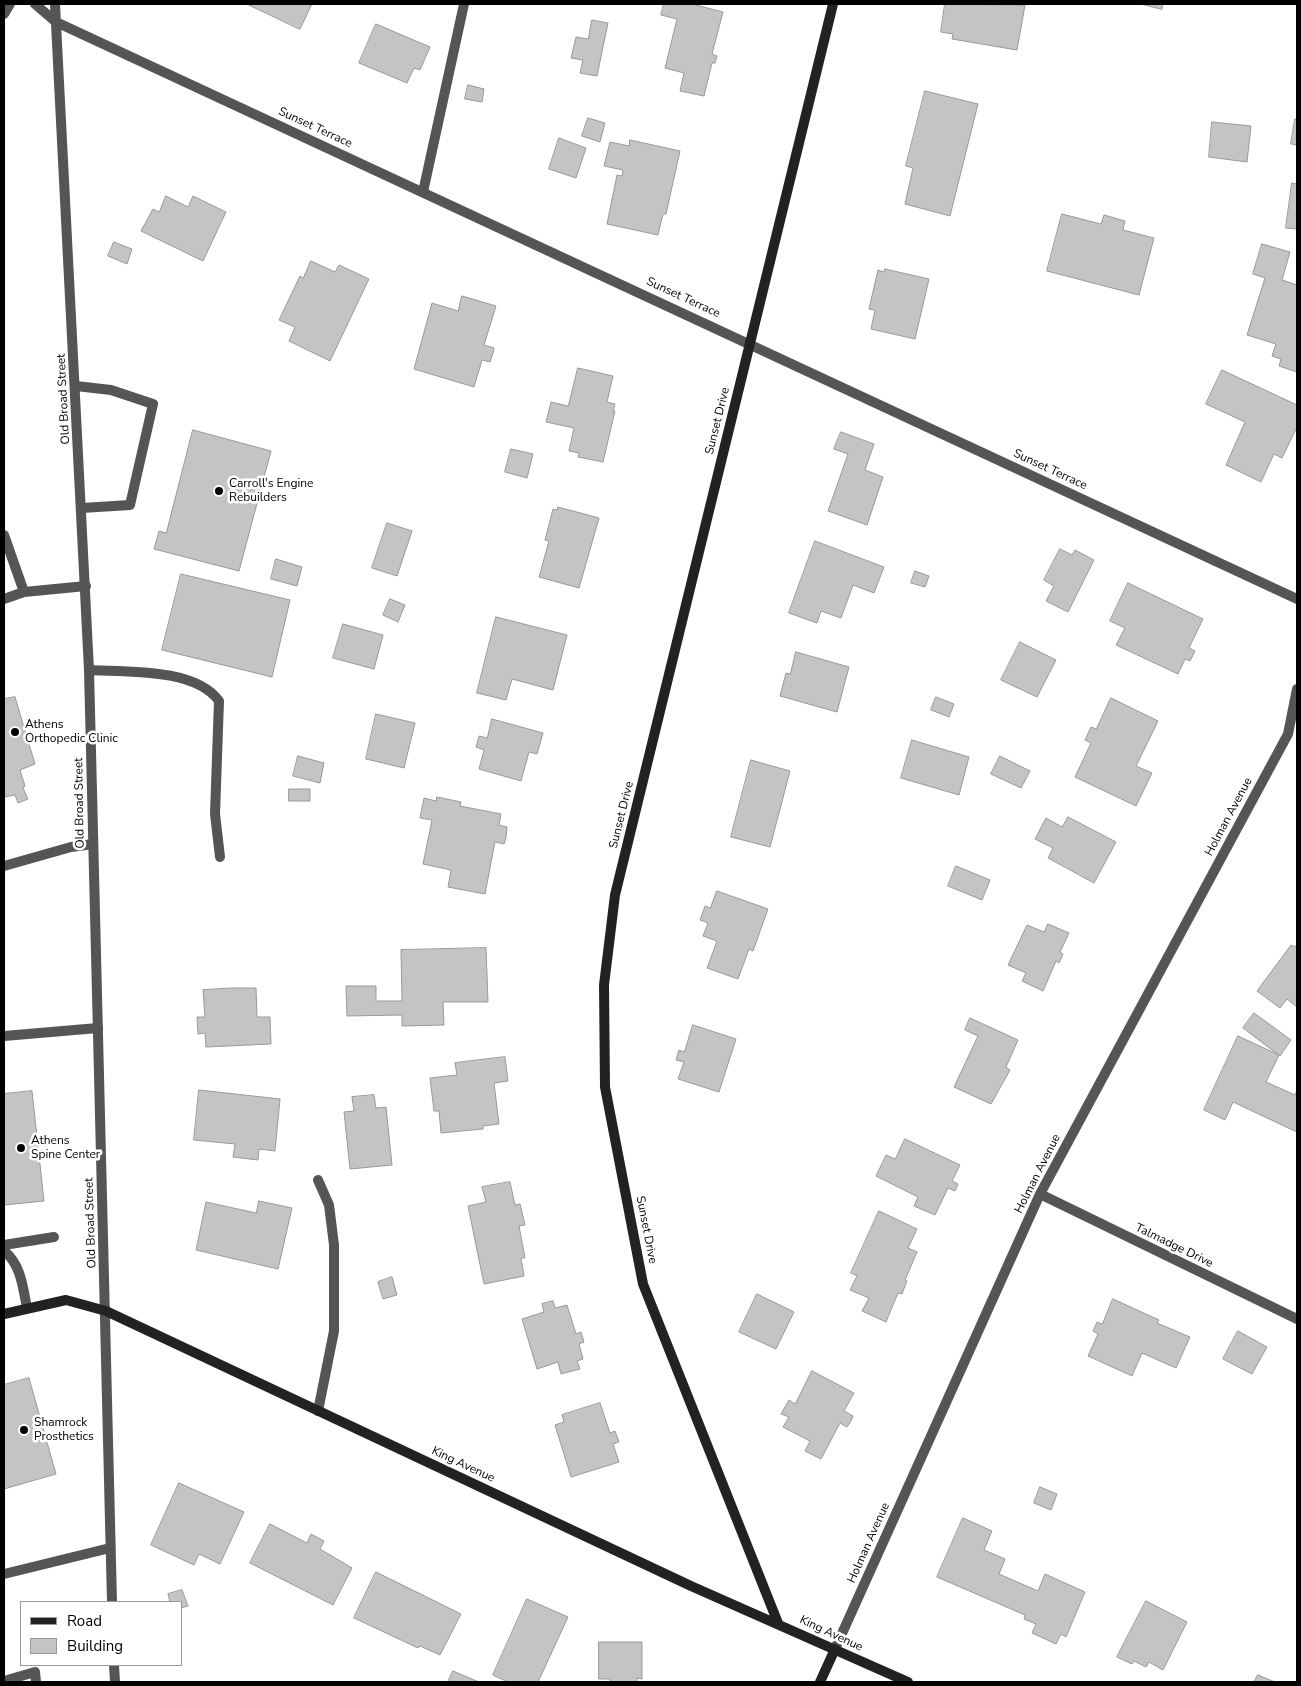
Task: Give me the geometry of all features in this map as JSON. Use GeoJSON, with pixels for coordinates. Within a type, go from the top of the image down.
{"type":"FeatureCollection","features":[{"type":"Feature","properties":{"kind":"street"},"geometry":{"type":"LineString","coordinates":[[4,14],[10,4]]}},
{"type":"Feature","properties":{"kind":"street","name":"Sunset Terrace"},"geometry":{"type":"LineString","coordinates":[[35,4],[56,22],[750,343],[1297,599]]}},
{"type":"Feature","properties":{"kind":"street","name":"Old Broad Street"},"geometry":{"type":"LineString","coordinates":[[56,4],[89,670],[112,1601]]}},
{"type":"Feature","properties":{"kind":"street"},"geometry":{"type":"LineString","coordinates":[[423,192],[464,4]]}},
{"type":"Feature","properties":{"kind":"street","name":"Sunset Drive"},"geometry":{"type":"LineString","coordinates":[[778,1624],[644,1284],[606,1087],[604,985],[615,895],[833,4]]}},
{"type":"Feature","properties":{"kind":"street"},"geometry":{"type":"LineString","coordinates":[[76,386],[111,390],[153,404],[130,505],[82,508]]}},
{"type":"Feature","properties":{"kind":"street"},"geometry":{"type":"LineString","coordinates":[[4,535],[24,592]]}},
{"type":"Feature","properties":{"kind":"street"},"geometry":{"type":"LineString","coordinates":[[4,598],[24,592],[86,586]]}},
{"type":"Feature","properties":{"kind":"street"},"geometry":{"type":"LineString","coordinates":[[89,670],[148,674],[193,680],[211,690],[219,701],[216,814],[220,857]]}},
{"type":"Feature","properties":{"kind":"street","name":"Holman Avenue"},"geometry":{"type":"LineString","coordinates":[[820,1682],[1040,1194],[1288,734],[1297,689]]}},
{"type":"Feature","properties":{"kind":"street"},"geometry":{"type":"LineString","coordinates":[[1288,734],[1297,728]]}},
{"type":"Feature","properties":{"kind":"street"},"geometry":{"type":"LineString","coordinates":[[4,866],[93,844]]}},
{"type":"Feature","properties":{"kind":"street"},"geometry":{"type":"LineString","coordinates":[[4,1036],[98,1028]]}},
{"type":"Feature","properties":{"kind":"street"},"geometry":{"type":"LineString","coordinates":[[318,1180],[329,1205],[334,1245],[334,1331],[318,1412]]}},
{"type":"Feature","properties":{"kind":"street","name":"Talmadge Drive"},"geometry":{"type":"LineString","coordinates":[[1040,1194],[1297,1319]]}},
{"type":"Feature","properties":{"kind":"street"},"geometry":{"type":"LineString","coordinates":[[4,1244],[54,1238]]}},
{"type":"Feature","properties":{"kind":"street"},"geometry":{"type":"LineString","coordinates":[[4,1251],[11,1257],[20,1277],[27,1308]]}},
{"type":"Feature","properties":{"kind":"street","name":"King Avenue"},"geometry":{"type":"LineString","coordinates":[[4,1314],[66,1300],[106,1311],[691,1586],[908,1682]]}},
{"type":"Feature","properties":{"kind":"street"},"geometry":{"type":"LineString","coordinates":[[4,1574],[110,1548]]}},
{"type":"Feature","properties":{"kind":"street"},"geometry":{"type":"LineString","coordinates":[[114,1666],[115,1682]]}},
{"type":"Feature","properties":{"kind":"street"},"geometry":{"type":"LineString","coordinates":[[4,1682],[35,1672],[36,1682]]}},
{"type":"Feature","properties":{"kind":"building"},"geometry":{"type":"Polygon","coordinates":[[[247,4],[312,4],[300,29],[247,4]]]}},
{"type":"Feature","properties":{"kind":"building"},"geometry":{"type":"Polygon","coordinates":[[[664,4],[692,4],[723,12],[712,54],[717,56],[715,63],[712,63],[704,96],[680,91],[684,73],[665,68],[677,19],[661,15],[664,4]]]}},
{"type":"Feature","properties":{"kind":"building"},"geometry":{"type":"Polygon","coordinates":[[[945,4],[1025,5],[1017,50],[952,39],[953,34],[941,32],[945,4]]]}},
{"type":"Feature","properties":{"kind":"building"},"geometry":{"type":"Polygon","coordinates":[[[1141,4],[1163,4],[1162,9],[1141,4]]]}},
{"type":"Feature","properties":{"kind":"building"},"geometry":{"type":"Polygon","coordinates":[[[592,20],[608,23],[597,76],[580,73],[583,60],[571,58],[576,37],[588,39],[592,20]]]}},
{"type":"Feature","properties":{"kind":"building"},"geometry":{"type":"Polygon","coordinates":[[[376,24],[430,47],[420,70],[414,68],[407,83],[359,63],[376,24]]]}},
{"type":"Feature","properties":{"kind":"building"},"geometry":{"type":"Polygon","coordinates":[[[468,85],[484,89],[482,102],[465,99],[468,85]]]}},
{"type":"Feature","properties":{"kind":"building"},"geometry":{"type":"Polygon","coordinates":[[[925,91],[978,104],[950,216],[905,204],[913,168],[906,166],[925,91]]]}},
{"type":"Feature","properties":{"kind":"building"},"geometry":{"type":"Polygon","coordinates":[[[588,118],[605,123],[600,142],[582,136],[588,118]]]}},
{"type":"Feature","properties":{"kind":"building"},"geometry":{"type":"Polygon","coordinates":[[[1295,119],[1297,119],[1297,145],[1291,144],[1295,119]]]}},
{"type":"Feature","properties":{"kind":"building"},"geometry":{"type":"Polygon","coordinates":[[[1212,122],[1251,126],[1247,162],[1209,157],[1212,122]]]}},
{"type":"Feature","properties":{"kind":"building"},"geometry":{"type":"Polygon","coordinates":[[[559,138],[586,148],[576,178],[549,169],[559,138]]]}},
{"type":"Feature","properties":{"kind":"building"},"geometry":{"type":"Polygon","coordinates":[[[630,140],[680,151],[666,214],[663,214],[658,235],[607,224],[617,175],[622,176],[623,170],[604,166],[610,142],[629,146],[630,140]]]}},
{"type":"Feature","properties":{"kind":"building"},"geometry":{"type":"Polygon","coordinates":[[[1292,183],[1297,184],[1297,229],[1286,228],[1292,183]]]}},
{"type":"Feature","properties":{"kind":"building"},"geometry":{"type":"Polygon","coordinates":[[[166,196],[188,207],[193,196],[226,212],[203,261],[141,231],[153,209],[159,212],[166,196]]]}},
{"type":"Feature","properties":{"kind":"building"},"geometry":{"type":"Polygon","coordinates":[[[1062,214],[1101,224],[1104,215],[1125,221],[1123,230],[1154,238],[1139,295],[1047,271],[1062,214]]]}},
{"type":"Feature","properties":{"kind":"building"},"geometry":{"type":"Polygon","coordinates":[[[114,242],[132,249],[127,264],[108,256],[114,242]]]}},
{"type":"Feature","properties":{"kind":"building"},"geometry":{"type":"Polygon","coordinates":[[[1262,244],[1290,252],[1282,280],[1297,285],[1297,372],[1279,366],[1281,359],[1272,356],[1276,344],[1247,335],[1265,278],[1253,274],[1262,244]]]}},
{"type":"Feature","properties":{"kind":"building"},"geometry":{"type":"Polygon","coordinates":[[[311,261],[335,272],[339,265],[369,279],[330,361],[289,341],[295,327],[279,320],[300,276],[303,278],[311,261]]]}},
{"type":"Feature","properties":{"kind":"building"},"geometry":{"type":"Polygon","coordinates":[[[885,269],[929,279],[915,339],[871,329],[875,310],[869,309],[878,270],[884,272],[885,269]]]}},
{"type":"Feature","properties":{"kind":"building"},"geometry":{"type":"Polygon","coordinates":[[[462,296],[496,306],[484,345],[494,348],[493,353],[490,362],[482,360],[474,387],[414,369],[432,303],[458,311],[462,296]]]}},
{"type":"Feature","properties":{"kind":"building"},"geometry":{"type":"Polygon","coordinates":[[[578,368],[613,376],[607,402],[615,404],[613,411],[615,411],[603,462],[578,457],[579,453],[569,451],[574,428],[546,422],[551,402],[568,406],[578,368]]]}},
{"type":"Feature","properties":{"kind":"building"},"geometry":{"type":"Polygon","coordinates":[[[1222,370],[1297,405],[1297,427],[1282,458],[1274,454],[1261,482],[1226,465],[1245,422],[1206,404],[1222,370]]]}},
{"type":"Feature","properties":{"kind":"building","name":"Carroll's Engine Rebuilders"},"geometry":{"type":"Polygon","coordinates":[[[193,430],[271,451],[239,571],[154,549],[159,531],[166,533],[193,430]]]}},
{"type":"Feature","properties":{"kind":"building"},"geometry":{"type":"Polygon","coordinates":[[[841,432],[874,444],[865,470],[883,477],[867,525],[828,511],[848,454],[834,449],[841,432]]]}},
{"type":"Feature","properties":{"kind":"building"},"geometry":{"type":"Polygon","coordinates":[[[511,449],[533,454],[527,478],[505,472],[511,449]]]}},
{"type":"Feature","properties":{"kind":"building"},"geometry":{"type":"Polygon","coordinates":[[[558,507],[599,518],[579,588],[539,577],[549,541],[545,540],[553,509],[557,510],[558,507]]]}},
{"type":"Feature","properties":{"kind":"building"},"geometry":{"type":"Polygon","coordinates":[[[387,523],[412,531],[397,576],[372,568],[387,523]]]}},
{"type":"Feature","properties":{"kind":"building"},"geometry":{"type":"Polygon","coordinates":[[[815,541],[884,567],[874,593],[853,585],[841,618],[821,611],[817,623],[789,613],[815,541]]]}},
{"type":"Feature","properties":{"kind":"building"},"geometry":{"type":"Polygon","coordinates":[[[1060,549],[1072,555],[1075,550],[1094,560],[1068,612],[1046,601],[1054,586],[1044,580],[1060,549]]]}},
{"type":"Feature","properties":{"kind":"building"},"geometry":{"type":"Polygon","coordinates":[[[276,559],[302,567],[297,586],[271,579],[276,559]]]}},
{"type":"Feature","properties":{"kind":"building"},"geometry":{"type":"Polygon","coordinates":[[[915,571],[929,576],[925,587],[911,583],[915,571]]]}},
{"type":"Feature","properties":{"kind":"building"},"geometry":{"type":"Polygon","coordinates":[[[181,574],[290,600],[272,677],[162,650],[181,574]]]}},
{"type":"Feature","properties":{"kind":"building"},"geometry":{"type":"Polygon","coordinates":[[[1128,583],[1203,619],[1189,648],[1195,651],[1190,661],[1185,659],[1178,674],[1116,645],[1125,628],[1110,621],[1128,583]]]}},
{"type":"Feature","properties":{"kind":"building"},"geometry":{"type":"Polygon","coordinates":[[[390,599],[405,605],[398,622],[383,615],[390,599]]]}},
{"type":"Feature","properties":{"kind":"building"},"geometry":{"type":"Polygon","coordinates":[[[496,617],[567,635],[553,690],[512,679],[506,700],[477,693],[496,617]]]}},
{"type":"Feature","properties":{"kind":"building"},"geometry":{"type":"Polygon","coordinates":[[[343,624],[383,635],[374,669],[333,658],[343,624]]]}},
{"type":"Feature","properties":{"kind":"building"},"geometry":{"type":"Polygon","coordinates":[[[1020,642],[1056,660],[1037,697],[1001,680],[1020,642]]]}},
{"type":"Feature","properties":{"kind":"building"},"geometry":{"type":"Polygon","coordinates":[[[796,652],[849,667],[837,712],[780,696],[786,673],[790,674],[796,652]]]}},
{"type":"Feature","properties":{"kind":"building","name":"Athens Orthopedic Clinic"},"geometry":{"type":"Polygon","coordinates":[[[15,697],[35,764],[20,770],[25,786],[23,788],[28,799],[18,803],[15,795],[4,797],[4,699],[15,697]]]}},
{"type":"Feature","properties":{"kind":"building"},"geometry":{"type":"Polygon","coordinates":[[[936,697],[954,704],[949,717],[931,710],[936,697]]]}},
{"type":"Feature","properties":{"kind":"building"},"geometry":{"type":"Polygon","coordinates":[[[1111,698],[1158,721],[1136,766],[1152,773],[1136,806],[1075,777],[1091,743],[1085,740],[1091,727],[1096,729],[1111,698]]]}},
{"type":"Feature","properties":{"kind":"building"},"geometry":{"type":"Polygon","coordinates":[[[376,714],[415,723],[404,768],[366,759],[376,714]]]}},
{"type":"Feature","properties":{"kind":"building"},"geometry":{"type":"Polygon","coordinates":[[[492,719],[543,733],[537,754],[529,752],[521,781],[479,769],[484,750],[476,747],[479,736],[487,738],[492,719]]]}},
{"type":"Feature","properties":{"kind":"building"},"geometry":{"type":"Polygon","coordinates":[[[912,740],[969,757],[959,795],[901,778],[912,740]]]}},
{"type":"Feature","properties":{"kind":"building"},"geometry":{"type":"Polygon","coordinates":[[[298,756],[324,763],[320,783],[293,776],[298,756]]]}},
{"type":"Feature","properties":{"kind":"building"},"geometry":{"type":"Polygon","coordinates":[[[1000,756],[1030,771],[1021,788],[991,774],[1000,756]]]}},
{"type":"Feature","properties":{"kind":"building"},"geometry":{"type":"Polygon","coordinates":[[[751,760],[790,771],[770,847],[731,837],[751,760]]]}},
{"type":"Feature","properties":{"kind":"building"},"geometry":{"type":"Polygon","coordinates":[[[289,789],[310,789],[310,801],[289,801],[289,789]]]}},
{"type":"Feature","properties":{"kind":"building"},"geometry":{"type":"Polygon","coordinates":[[[437,797],[461,802],[460,806],[501,814],[499,825],[507,827],[506,838],[504,844],[495,842],[485,894],[448,887],[451,870],[423,864],[432,820],[420,818],[424,798],[436,801],[437,797]]]}},
{"type":"Feature","properties":{"kind":"building"},"geometry":{"type":"Polygon","coordinates":[[[1068,817],[1116,842],[1094,883],[1048,858],[1053,848],[1035,839],[1046,818],[1062,827],[1068,817]]]}},
{"type":"Feature","properties":{"kind":"building"},"geometry":{"type":"Polygon","coordinates":[[[956,866],[990,880],[982,900],[948,886],[956,866]]]}},
{"type":"Feature","properties":{"kind":"building"},"geometry":{"type":"Polygon","coordinates":[[[717,891],[768,909],[753,951],[749,949],[738,979],[707,968],[717,941],[703,936],[708,923],[700,920],[705,906],[710,908],[717,891]]]}},
{"type":"Feature","properties":{"kind":"building"},"geometry":{"type":"Polygon","coordinates":[[[1048,924],[1069,933],[1060,952],[1063,954],[1059,963],[1056,961],[1043,991],[1022,981],[1026,973],[1008,965],[1027,925],[1044,932],[1048,924]]]}},
{"type":"Feature","properties":{"kind":"building"},"geometry":{"type":"Polygon","coordinates":[[[1297,944],[1297,1007],[1287,999],[1280,1008],[1257,991],[1291,945],[1295,947],[1297,944]]]}},
{"type":"Feature","properties":{"kind":"building"},"geometry":{"type":"Polygon","coordinates":[[[486,948],[488,1002],[443,1002],[444,1025],[402,1026],[402,1015],[347,1016],[346,986],[376,986],[376,1001],[402,1001],[401,950],[486,948]]]}},
{"type":"Feature","properties":{"kind":"building"},"geometry":{"type":"Polygon","coordinates":[[[256,988],[257,1017],[270,1017],[271,1044],[206,1047],[205,1033],[198,1034],[197,1017],[205,1017],[203,990],[256,988]]]}},
{"type":"Feature","properties":{"kind":"building"},"geometry":{"type":"Polygon","coordinates":[[[1254,1013],[1291,1040],[1280,1056],[1243,1028],[1254,1013]]]}},
{"type":"Feature","properties":{"kind":"building"},"geometry":{"type":"Polygon","coordinates":[[[970,1018],[1018,1040],[1006,1067],[1010,1070],[991,1104],[954,1087],[978,1036],[965,1030],[970,1018]]]}},
{"type":"Feature","properties":{"kind":"building"},"geometry":{"type":"Polygon","coordinates":[[[693,1025],[736,1039],[719,1092],[678,1079],[684,1062],[676,1060],[679,1050],[684,1052],[693,1025]]]}},
{"type":"Feature","properties":{"kind":"building"},"geometry":{"type":"Polygon","coordinates":[[[1238,1036],[1279,1055],[1266,1082],[1295,1095],[1297,1090],[1297,1132],[1233,1102],[1225,1120],[1204,1110],[1238,1036]]]}},
{"type":"Feature","properties":{"kind":"building"},"geometry":{"type":"Polygon","coordinates":[[[505,1057],[508,1081],[494,1083],[499,1124],[483,1126],[483,1129],[441,1133],[439,1111],[434,1111],[430,1078],[457,1075],[455,1063],[505,1057]]]}},
{"type":"Feature","properties":{"kind":"building"},"geometry":{"type":"Polygon","coordinates":[[[199,1090],[280,1099],[275,1151],[259,1149],[258,1160],[233,1157],[235,1144],[194,1140],[199,1090]]]}},
{"type":"Feature","properties":{"kind":"building","name":"Athens Spine Center"},"geometry":{"type":"Polygon","coordinates":[[[32,1091],[44,1201],[4,1205],[4,1094],[32,1091]]]}},
{"type":"Feature","properties":{"kind":"building"},"geometry":{"type":"Polygon","coordinates":[[[374,1095],[376,1108],[386,1107],[392,1165],[350,1169],[344,1112],[354,1111],[352,1097],[374,1095]]]}},
{"type":"Feature","properties":{"kind":"building"},"geometry":{"type":"Polygon","coordinates":[[[905,1139],[960,1165],[952,1181],[958,1184],[955,1191],[948,1188],[935,1215],[914,1206],[918,1197],[876,1176],[886,1155],[895,1159],[905,1139]]]}},
{"type":"Feature","properties":{"kind":"building"},"geometry":{"type":"Polygon","coordinates":[[[510,1182],[515,1205],[520,1204],[525,1225],[519,1226],[525,1258],[521,1258],[524,1276],[484,1284],[468,1206],[486,1202],[482,1187],[510,1182]]]}},
{"type":"Feature","properties":{"kind":"building"},"geometry":{"type":"Polygon","coordinates":[[[259,1201],[292,1208],[278,1269],[196,1250],[206,1202],[256,1213],[259,1201]]]}},
{"type":"Feature","properties":{"kind":"building"},"geometry":{"type":"Polygon","coordinates":[[[879,1211],[917,1229],[908,1248],[917,1252],[905,1280],[907,1281],[902,1294],[898,1293],[886,1322],[862,1311],[869,1298],[850,1290],[857,1276],[851,1273],[879,1211]]]}},
{"type":"Feature","properties":{"kind":"building"},"geometry":{"type":"Polygon","coordinates":[[[392,1277],[397,1295],[383,1299],[378,1282],[392,1277]]]}},
{"type":"Feature","properties":{"kind":"building"},"geometry":{"type":"Polygon","coordinates":[[[757,1294],[794,1312],[776,1349],[739,1332],[757,1294]]]}},
{"type":"Feature","properties":{"kind":"building"},"geometry":{"type":"Polygon","coordinates":[[[1113,1299],[1159,1320],[1157,1323],[1190,1337],[1176,1368],[1142,1353],[1132,1376],[1088,1356],[1098,1334],[1093,1331],[1097,1322],[1102,1324],[1113,1299]]]}},
{"type":"Feature","properties":{"kind":"building"},"geometry":{"type":"Polygon","coordinates":[[[553,1301],[555,1308],[567,1305],[576,1334],[581,1332],[584,1342],[579,1344],[583,1359],[577,1361],[580,1369],[561,1374],[558,1362],[537,1369],[522,1319],[544,1312],[542,1304],[553,1301]]]}},
{"type":"Feature","properties":{"kind":"building"},"geometry":{"type":"Polygon","coordinates":[[[1238,1331],[1267,1347],[1252,1374],[1223,1359],[1238,1331]]]}},
{"type":"Feature","properties":{"kind":"building"},"geometry":{"type":"Polygon","coordinates":[[[812,1371],[854,1393],[844,1411],[853,1416],[851,1421],[847,1427],[840,1423],[821,1459],[805,1451],[810,1441],[783,1427],[789,1417],[781,1414],[789,1400],[795,1404],[812,1371]]]}},
{"type":"Feature","properties":{"kind":"building","name":"Shamrock Prosthetics"},"geometry":{"type":"Polygon","coordinates":[[[29,1378],[56,1474],[4,1489],[4,1385],[29,1378]]]}},
{"type":"Feature","properties":{"kind":"building"},"geometry":{"type":"Polygon","coordinates":[[[600,1403],[610,1433],[615,1431],[619,1442],[613,1444],[619,1462],[571,1477],[555,1425],[564,1422],[562,1415],[600,1403]]]}},
{"type":"Feature","properties":{"kind":"building"},"geometry":{"type":"Polygon","coordinates":[[[179,1483],[244,1512],[220,1564],[199,1554],[194,1565],[151,1545],[179,1483]]]}},
{"type":"Feature","properties":{"kind":"building"},"geometry":{"type":"Polygon","coordinates":[[[1040,1487],[1057,1494],[1051,1510],[1034,1503],[1040,1487]]]}},
{"type":"Feature","properties":{"kind":"building"},"geometry":{"type":"Polygon","coordinates":[[[963,1518],[992,1531],[984,1550],[1005,1559],[999,1574],[1038,1591],[1045,1574],[1085,1592],[1066,1637],[1061,1634],[1056,1644],[1032,1633],[1036,1624],[1024,1619],[1025,1615],[937,1577],[963,1518]]]}},
{"type":"Feature","properties":{"kind":"building"},"geometry":{"type":"Polygon","coordinates":[[[270,1524],[307,1543],[311,1534],[324,1541],[320,1549],[352,1568],[333,1605],[250,1563],[270,1524]]]}},
{"type":"Feature","properties":{"kind":"building"},"geometry":{"type":"Polygon","coordinates":[[[376,1572],[461,1614],[440,1655],[420,1646],[418,1648],[354,1618],[376,1572]]]}},
{"type":"Feature","properties":{"kind":"building"},"geometry":{"type":"Polygon","coordinates":[[[182,1590],[188,1606],[182,1608],[182,1601],[170,1601],[168,1594],[182,1590]]]}},
{"type":"Feature","properties":{"kind":"building"},"geometry":{"type":"Polygon","coordinates":[[[527,1599],[568,1617],[538,1682],[508,1682],[493,1675],[527,1599]]]}},
{"type":"Feature","properties":{"kind":"building"},"geometry":{"type":"Polygon","coordinates":[[[1146,1601],[1187,1622],[1163,1670],[1149,1662],[1146,1667],[1134,1661],[1132,1664],[1117,1657],[1146,1601]]]}},
{"type":"Feature","properties":{"kind":"building"},"geometry":{"type":"Polygon","coordinates":[[[599,1642],[642,1642],[642,1679],[637,1678],[637,1682],[610,1682],[610,1679],[599,1679],[599,1642]]]}},
{"type":"Feature","properties":{"kind":"building"},"geometry":{"type":"Polygon","coordinates":[[[453,1671],[479,1682],[448,1682],[453,1671]]]}},
{"type":"Feature","properties":{"kind":"building"},"geometry":{"type":"Polygon","coordinates":[[[1258,1675],[1275,1682],[1254,1682],[1258,1675]]]}},
{"type":"Feature","properties":{"kind":"place","name":"Carroll's Engine Rebuilders"},"geometry":{"type":"Point","coordinates":[219,491]}},
{"type":"Feature","properties":{"kind":"place","name":"Athens Orthopedic Clinic"},"geometry":{"type":"Point","coordinates":[15,732]}},
{"type":"Feature","properties":{"kind":"place","name":"Athens Spine Center"},"geometry":{"type":"Point","coordinates":[21,1148]}},
{"type":"Feature","properties":{"kind":"place","name":"Shamrock Prosthetics"},"geometry":{"type":"Point","coordinates":[24,1430]}}]}
